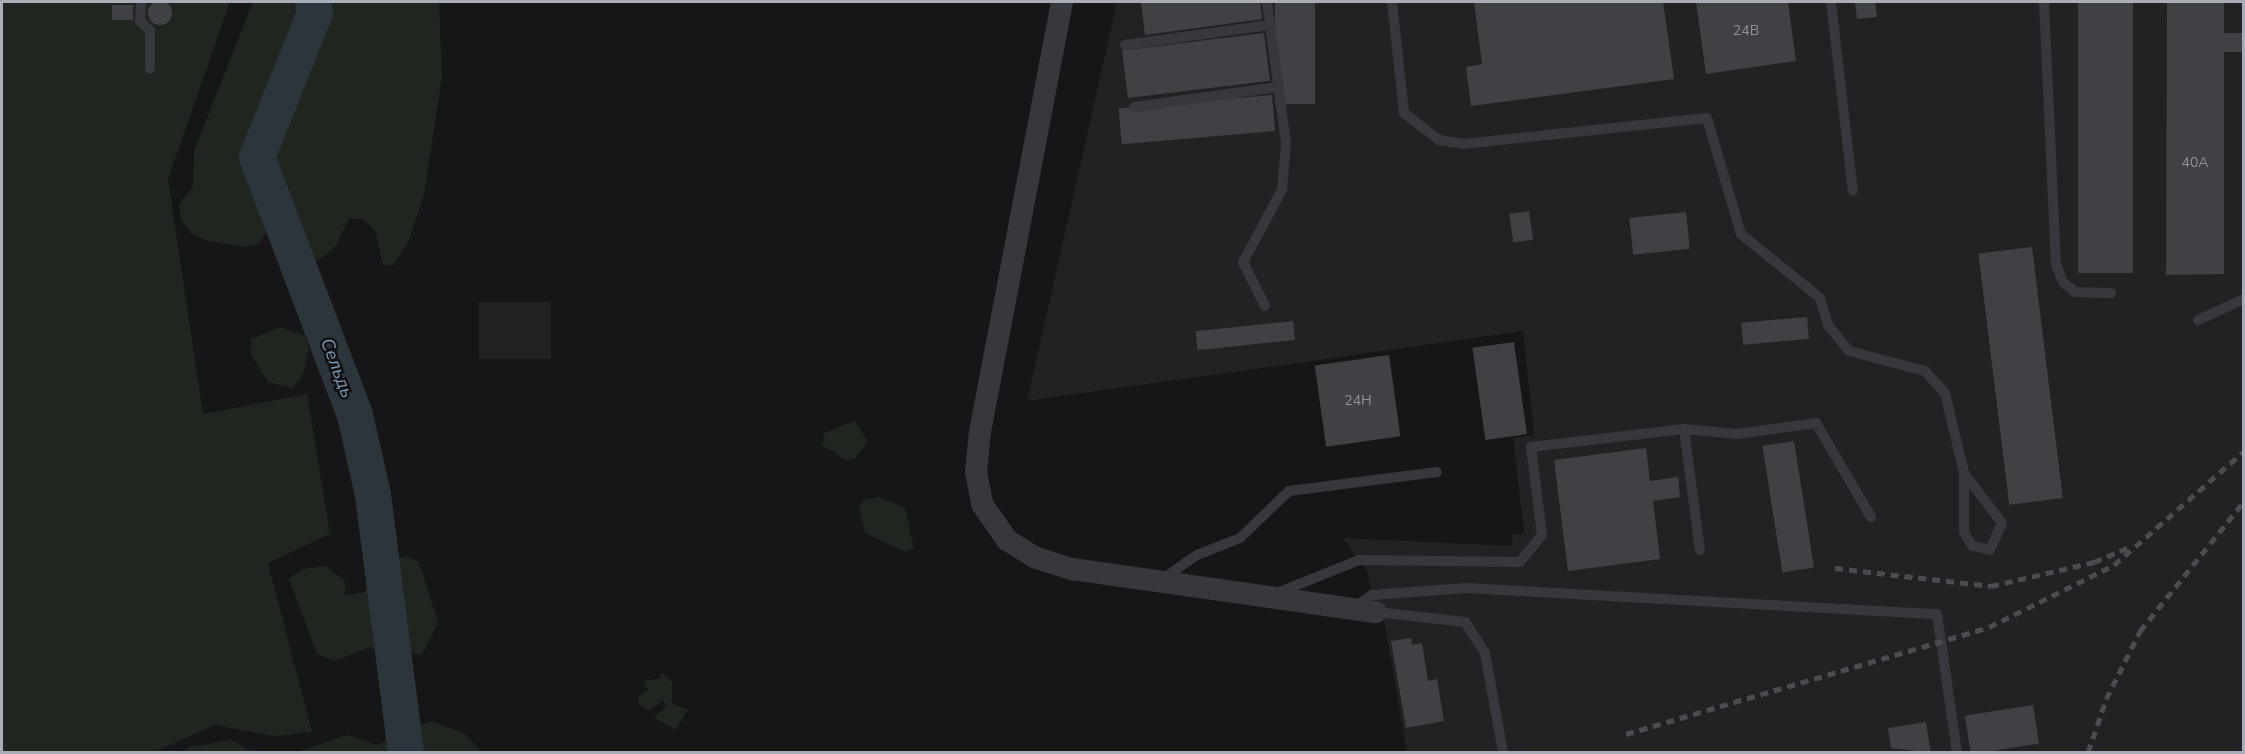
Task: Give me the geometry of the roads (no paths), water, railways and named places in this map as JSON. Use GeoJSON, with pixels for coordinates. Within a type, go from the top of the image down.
{"type":"FeatureCollection","features":[{"type":"Feature","properties":{"kind":"street"},"geometry":{"type":"LineString","coordinates":[[1062,2],[976,472],[994,525],[1034,557],[1156,583],[1348,611],[1376,612]]}},
{"type":"Feature","properties":{"kind":"lane"},"geometry":{"type":"LineString","coordinates":[[141,2],[140,21],[150,31],[150,69]]}},
{"type":"Feature","properties":{"kind":"lane"},"geometry":{"type":"LineString","coordinates":[[1265,306],[1244,262],[1282,190],[1286,143],[1267,2]]}},
{"type":"Feature","properties":{"kind":"lane"},"geometry":{"type":"LineString","coordinates":[[1392,2],[1404,113],[1439,140],[1463,144],[1707,118],[1741,234],[1820,298],[1828,325],[1849,351],[1908,365],[1935,380],[1945,393],[1964,473],[1964,532],[1972,546],[1990,550],[2002,523],[1964,473]]}},
{"type":"Feature","properties":{"kind":"lane"},"geometry":{"type":"LineString","coordinates":[[1831,2],[1853,191]]}},
{"type":"Feature","properties":{"kind":"lane"},"geometry":{"type":"LineString","coordinates":[[2044,2],[2056,264],[2063,282],[2075,292],[2111,293]]}},
{"type":"Feature","properties":{"kind":"lane"},"geometry":{"type":"LineString","coordinates":[[1125,45],[1270,25]]}},
{"type":"Feature","properties":{"kind":"lane"},"geometry":{"type":"LineString","coordinates":[[1134,107],[1278,87]]}},
{"type":"Feature","properties":{"kind":"lane"},"geometry":{"type":"LineString","coordinates":[[2198,320],[2244,299]]}},
{"type":"Feature","properties":{"kind":"lane"},"geometry":{"type":"LineString","coordinates":[[1262,598],[1359,560],[1520,562],[1542,535],[1531,447],[1684,429],[1737,434],[1816,423],[1871,517]]}},
{"type":"Feature","properties":{"kind":"lane"},"geometry":{"type":"LineString","coordinates":[[1684,429],[1700,550]]}},
{"type":"Feature","properties":{"kind":"lane"},"geometry":{"type":"LineString","coordinates":[[1156,583],[1197,555],[1240,538],[1289,491],[1437,472]]}},
{"type":"Feature","properties":{"kind":"lane"},"geometry":{"type":"LineString","coordinates":[[1348,611],[1372,595],[1467,588],[1937,614],[1957,753]]}},
{"type":"Feature","properties":{"kind":"lane"},"geometry":{"type":"LineString","coordinates":[[1376,612],[1465,622],[1485,653],[1503,753]]}},
{"type":"Feature","properties":{"kind":"waterway","name":"Сельдь"},"geometry":{"type":"LineString","coordinates":[[313,2],[315,13],[257,157],[355,415],[373,495],[406,752]]}},
{"type":"Feature","properties":{"kind":"railway"},"geometry":{"type":"LineString","coordinates":[[1626,734],[1989,627],[2114,565],[2244,451]]}},
{"type":"Feature","properties":{"kind":"railway"},"geometry":{"type":"LineString","coordinates":[[2088,752],[2106,699],[2140,631],[2244,501]]}},
{"type":"Feature","properties":{"kind":"railway"},"geometry":{"type":"LineString","coordinates":[[1835,568],[1991,586],[2094,562],[2127,548]]}}]}
